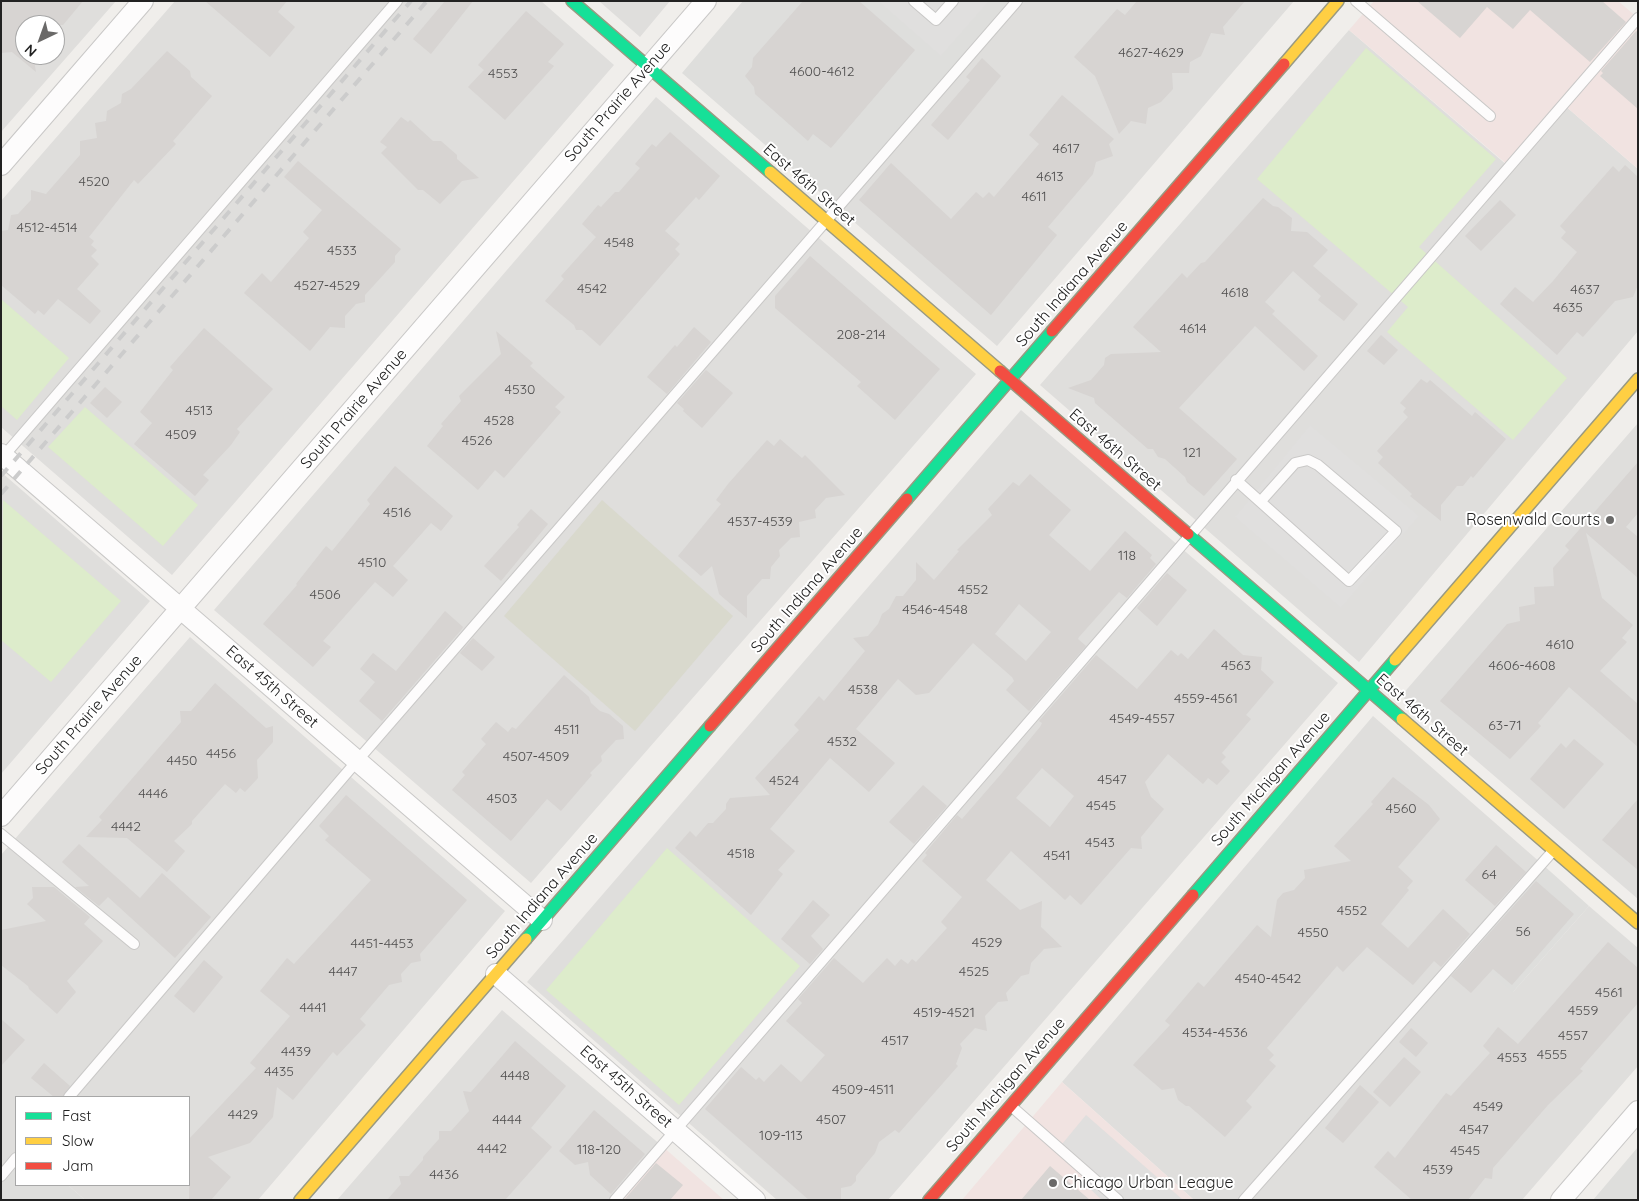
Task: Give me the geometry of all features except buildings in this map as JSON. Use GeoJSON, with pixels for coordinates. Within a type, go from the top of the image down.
{"type":"FeatureCollection","features":[{"type":"Feature","properties":{"kind":"street"},"geometry":{"type":"LineString","coordinates":[[1,165],[143,1]]}},
{"type":"Feature","properties":{"kind":"street","name":"East 46th Street"},"geometry":{"type":"LineString","coordinates":[[572,1],[1638,923]]}},
{"type":"Feature","properties":{"kind":"street","name":"South Prairie Avenue"},"geometry":{"type":"LineString","coordinates":[[1,816],[706,1]]}},
{"type":"Feature","properties":{"kind":"street","name":"South Indiana Avenue"},"geometry":{"type":"LineString","coordinates":[[300,1200],[1338,1]]}},
{"type":"Feature","properties":{"kind":"street","name":"South Michigan Avenue"},"geometry":{"type":"LineString","coordinates":[[929,1200],[1638,379]]}},
{"type":"Feature","properties":{"kind":"street","name":"East 45th Street"},"geometry":{"type":"LineString","coordinates":[[2,456],[542,920]]}},
{"type":"Feature","properties":{"kind":"street","name":"East 45th Street"},"geometry":{"type":"LineString","coordinates":[[496,974],[755,1200]]}},
{"type":"Feature","properties":{"kind":"street"},"geometry":{"type":"LineString","coordinates":[[1560,1200],[1638,1111]]}},
{"type":"Feature","properties":{"kind":"lane"},"geometry":{"type":"LineString","coordinates":[[2,456],[397,1]]}},
{"type":"Feature","properties":{"kind":"lane"},"geometry":{"type":"LineString","coordinates":[[914,1],[936,20],[953,1]]}},
{"type":"Feature","properties":{"kind":"lane"},"geometry":{"type":"LineString","coordinates":[[70,1096],[357,761],[1017,1]]}},
{"type":"Feature","properties":{"kind":"lane"},"geometry":{"type":"LineString","coordinates":[[1356,1],[1490,116]]}},
{"type":"Feature","properties":{"kind":"lane"},"geometry":{"type":"LineString","coordinates":[[615,1200],[1236,480],[1638,18]]}},
{"type":"Feature","properties":{"kind":"lane"},"geometry":{"type":"LineString","coordinates":[[1236,480],[1349,581],[1396,531],[1318,465],[1308,460],[1295,463],[1261,501]]}},
{"type":"Feature","properties":{"kind":"lane"},"geometry":{"type":"LineString","coordinates":[[1,834],[134,944]]}},
{"type":"Feature","properties":{"kind":"lane"},"geometry":{"type":"LineString","coordinates":[[1244,1200],[1554,850]]}},
{"type":"Feature","properties":{"kind":"lane"},"geometry":{"type":"LineString","coordinates":[[1010,1106],[1118,1200]]}},
{"type":"Feature","properties":{"kind":"lane"},"geometry":{"type":"LineString","coordinates":[[1,1176],[15,1159]]}},
{"type":"Feature","properties":{"kind":"shaded area"},"geometry":{"type":"Polygon","coordinates":[[[1,1],[116,1],[65,59],[65,15],[15,15],[15,65],[60,65],[1,132],[1,1]]]}},
{"type":"Feature","properties":{"kind":"shaded area"},"geometry":{"type":"Polygon","coordinates":[[[175,1],[541,1],[614,65],[172,575],[1,427],[1,201],[175,1]]]}},
{"type":"Feature","properties":{"kind":"shaded area"},"geometry":{"type":"Polygon","coordinates":[[[599,1],[670,1],[640,37],[599,1]]]}},
{"type":"Feature","properties":{"kind":"shaded area"},"geometry":{"type":"Polygon","coordinates":[[[743,1],[1017,1],[838,208],[682,73],[743,1]]]}},
{"type":"Feature","properties":{"kind":"shaded area"},"geometry":{"type":"Polygon","coordinates":[[[878,1],[989,1],[941,56],[878,1]]]}},
{"type":"Feature","properties":{"kind":"shaded area"},"geometry":{"type":"Polygon","coordinates":[[[1017,1],[1294,1],[997,346],[838,208],[1017,1]]]}},
{"type":"Feature","properties":{"kind":"shaded area"},"geometry":{"type":"Polygon","coordinates":[[[1374,1],[1618,1],[1638,18],[1638,169],[1563,104],[1509,166],[1349,30],[1374,1]]]}},
{"type":"Feature","properties":{"kind":"shaded area"},"geometry":{"type":"Polygon","coordinates":[[[1349,30],[1508,166],[1563,104],[1638,169],[1638,331],[1359,662],[1040,385],[1349,30]]]}},
{"type":"Feature","properties":{"kind":"shaded area"},"geometry":{"type":"Polygon","coordinates":[[[656,97],[976,374],[531,883],[214,610],[656,97]]]}},
{"type":"Feature","properties":{"kind":"shaded area"},"geometry":{"type":"Polygon","coordinates":[[[1021,410],[1338,683],[888,1200],[777,1200],[527,982],[1021,410]]]}},
{"type":"Feature","properties":{"kind":"shaded area"},"geometry":{"type":"Polygon","coordinates":[[[1638,423],[1638,899],[1401,696],[1638,423]]]}},
{"type":"Feature","properties":{"kind":"shaded area"},"geometry":{"type":"Polygon","coordinates":[[[1310,425],[1419,516],[1341,608],[1235,517],[1310,425]]]}},
{"type":"Feature","properties":{"kind":"shaded area"},"geometry":{"type":"Polygon","coordinates":[[[1,472],[150,601],[1,774],[1,472]]]}},
{"type":"Feature","properties":{"kind":"shaded area"},"geometry":{"type":"Polygon","coordinates":[[[602,500],[733,616],[635,731],[504,616],[602,500]]]}},
{"type":"Feature","properties":{"kind":"shaded area"},"geometry":{"type":"Polygon","coordinates":[[[190,637],[505,911],[258,1200],[85,1200],[69,1186],[190,1186],[190,1096],[15,1096],[15,1159],[1,1176],[1,855],[190,637]]]}},
{"type":"Feature","properties":{"kind":"shaded area"},"geometry":{"type":"Polygon","coordinates":[[[1373,716],[1542,864],[1513,992],[1589,906],[1638,948],[1638,1066],[1522,1200],[1194,1200],[1062,1082],[1373,716]]]}},
{"type":"Feature","properties":{"kind":"shaded area"},"geometry":{"type":"Polygon","coordinates":[[[1542,864],[1589,906],[1513,992],[1465,950],[1542,864]]]}},
{"type":"Feature","properties":{"kind":"shaded area"},"geometry":{"type":"Polygon","coordinates":[[[502,1010],[662,1146],[615,1200],[337,1200],[502,1010]]]}},
{"type":"Feature","properties":{"kind":"shaded area"},"geometry":{"type":"Polygon","coordinates":[[[1062,1082],[1194,1200],[962,1200],[1062,1082]]]}},
{"type":"Feature","properties":{"kind":"shaded area"},"geometry":{"type":"Polygon","coordinates":[[[1086,1115],[1183,1200],[1102,1200],[1088,1187],[1087,1175],[1058,1149],[1086,1115]]]}},
{"type":"Feature","properties":{"kind":"shaded area"},"geometry":{"type":"Polygon","coordinates":[[[662,1146],[724,1200],[615,1200],[662,1146]]]}},
{"type":"Feature","properties":{"kind":"shaded area"},"geometry":{"type":"Polygon","coordinates":[[[1638,1147],[1638,1200],[1593,1200],[1638,1147]]]}},
{"type":"Feature","properties":{"kind":"shaded area"},"geometry":{"type":"Polygon","coordinates":[[[15,1159],[15,1186],[69,1186],[85,1200],[1,1200],[1,1176],[15,1159]]]}},
{"type":"Feature","properties":{"kind":"green space"},"geometry":{"type":"Polygon","coordinates":[[[1366,48],[1496,159],[1419,247],[1567,378],[1513,440],[1387,332],[1408,307],[1257,179],[1366,48]]]}},
{"type":"Feature","properties":{"kind":"green space"},"geometry":{"type":"Polygon","coordinates":[[[1,299],[69,358],[17,420],[1,406],[1,299]]]}},
{"type":"Feature","properties":{"kind":"green space"},"geometry":{"type":"Polygon","coordinates":[[[85,407],[198,505],[163,546],[48,447],[85,407]]]}},
{"type":"Feature","properties":{"kind":"green space"},"geometry":{"type":"Polygon","coordinates":[[[3,500],[121,601],[51,682],[1,640],[3,500]]]}},
{"type":"Feature","properties":{"kind":"green space"},"geometry":{"type":"Polygon","coordinates":[[[667,848],[800,966],[679,1105],[546,990],[667,848]]]}},
{"type":"Feature","properties":{"kind":"railway"},"geometry":{"type":"LineString","coordinates":[[1,476],[411,1]]}},
{"type":"Feature","properties":{"kind":"railway"},"geometry":{"type":"LineString","coordinates":[[1,494],[427,1]]}},
{"type":"Feature","properties":{"kind":"traffic: fast"},"geometry":{"type":"LineString","coordinates":[[572,1],[770,172]]}},
{"type":"Feature","properties":{"kind":"traffic: fast"},"geometry":{"type":"LineString","coordinates":[[907,499],[1052,331]]}},
{"type":"Feature","properties":{"kind":"traffic: fast"},"geometry":{"type":"LineString","coordinates":[[1188,534],[1402,719]]}},
{"type":"Feature","properties":{"kind":"traffic: fast"},"geometry":{"type":"LineString","coordinates":[[1193,895],[1395,660]]}},
{"type":"Feature","properties":{"kind":"traffic: fast"},"geometry":{"type":"LineString","coordinates":[[526,939],[710,726]]}},
{"type":"Feature","properties":{"kind":"traffic: slow"},"geometry":{"type":"LineString","coordinates":[[1284,64],[1338,1]]}},
{"type":"Feature","properties":{"kind":"traffic: slow"},"geometry":{"type":"LineString","coordinates":[[770,172],[1000,371]]}},
{"type":"Feature","properties":{"kind":"traffic: slow"},"geometry":{"type":"LineString","coordinates":[[1395,660],[1638,379]]}},
{"type":"Feature","properties":{"kind":"traffic: slow"},"geometry":{"type":"LineString","coordinates":[[1402,719],[1638,923]]}},
{"type":"Feature","properties":{"kind":"traffic: slow"},"geometry":{"type":"LineString","coordinates":[[300,1200],[526,939]]}},
{"type":"Feature","properties":{"kind":"traffic: jam"},"geometry":{"type":"LineString","coordinates":[[1052,331],[1284,64]]}},
{"type":"Feature","properties":{"kind":"traffic: jam"},"geometry":{"type":"LineString","coordinates":[[1000,371],[1188,534]]}},
{"type":"Feature","properties":{"kind":"traffic: jam"},"geometry":{"type":"LineString","coordinates":[[710,726],[907,499]]}},
{"type":"Feature","properties":{"kind":"traffic: jam"},"geometry":{"type":"LineString","coordinates":[[929,1200],[1193,895]]}},
{"type":"Feature","properties":{"kind":"place","name":"Rosenwald Courts"},"geometry":{"type":"Point","coordinates":[1610,520]}},
{"type":"Feature","properties":{"kind":"place","name":"Chicago Urban League"},"geometry":{"type":"Point","coordinates":[1053,1183]}}]}
